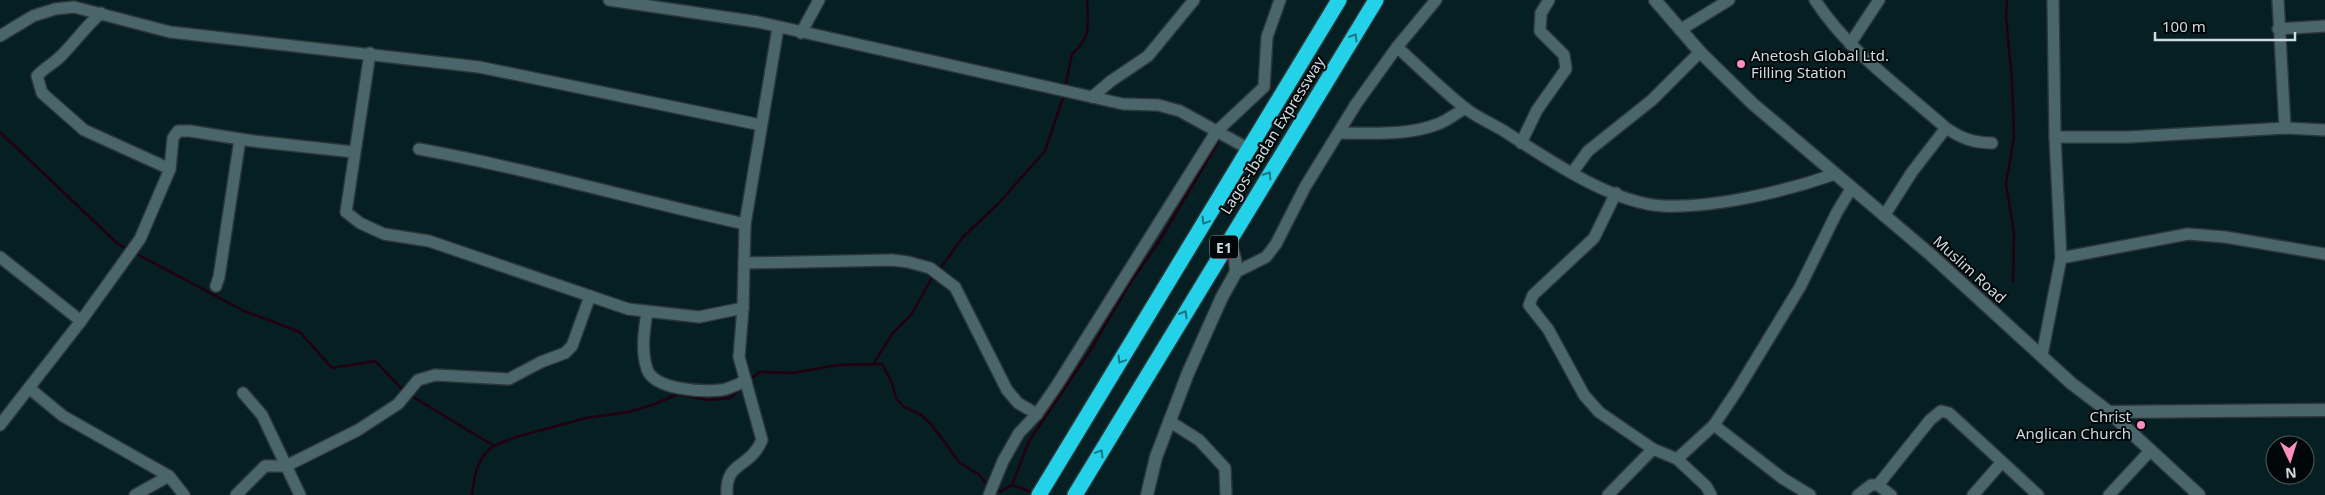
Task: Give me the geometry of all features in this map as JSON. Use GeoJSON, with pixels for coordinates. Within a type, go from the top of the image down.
{"type":"FeatureCollection","features":[{"type":"Feature","properties":{"kind":"highway","name":"Lagos-Ibadan Expressway"},"geometry":{"type":"LineString","coordinates":[[1039,495],[1339,0]]}},
{"type":"Feature","properties":{"kind":"highway","name":"Lagos-Ibadan Expressway"},"geometry":{"type":"LineString","coordinates":[[1075,495],[1376,0]]}},
{"type":"Feature","properties":{"kind":"street"},"geometry":{"type":"LineString","coordinates":[[609,0],[758,22],[1092,98],[1123,104],[1158,105],[1180,111],[1249,149]]}},
{"type":"Feature","properties":{"kind":"street"},"geometry":{"type":"LineString","coordinates":[[800,33],[819,0]]}},
{"type":"Feature","properties":{"kind":"street"},"geometry":{"type":"LineString","coordinates":[[1092,98],[1111,81],[1148,56],[1194,0]]}},
{"type":"Feature","properties":{"kind":"street"},"geometry":{"type":"LineString","coordinates":[[989,495],[1019,433],[1037,414],[1057,385],[1216,132],[1264,87],[1267,37],[1280,0]]}},
{"type":"Feature","properties":{"kind":"street"},"geometry":{"type":"LineString","coordinates":[[1236,272],[1266,258],[1276,244],[1305,188],[1339,133],[1396,47],[1436,0]]}},
{"type":"Feature","properties":{"kind":"street"},"geometry":{"type":"LineString","coordinates":[[1521,143],[1537,110],[1566,69],[1564,55],[1540,31],[1540,13],[1549,0]]}},
{"type":"Feature","properties":{"kind":"street","name":"Muslim Road"},"geometry":{"type":"LineString","coordinates":[[1655,0],[1700,52],[1753,104],[1884,216],[2091,400],[2109,412],[2198,495]]}},
{"type":"Feature","properties":{"kind":"street"},"geometry":{"type":"LineString","coordinates":[[1680,30],[1729,0]]}},
{"type":"Feature","properties":{"kind":"street"},"geometry":{"type":"LineString","coordinates":[[1815,0],[1829,22],[1850,44],[1946,128],[1960,138],[1976,143],[1992,143]]}},
{"type":"Feature","properties":{"kind":"street"},"geometry":{"type":"LineString","coordinates":[[1850,44],[1879,0]]}},
{"type":"Feature","properties":{"kind":"street"},"geometry":{"type":"LineString","coordinates":[[2042,355],[2061,258],[2054,137],[2053,0]]}},
{"type":"Feature","properties":{"kind":"street"},"geometry":{"type":"LineString","coordinates":[[2278,0],[2278,29],[2285,128]]}},
{"type":"Feature","properties":{"kind":"street"},"geometry":{"type":"LineString","coordinates":[[0,36],[33,16],[55,9],[74,7],[170,32],[370,53],[488,69],[761,125]]}},
{"type":"Feature","properties":{"kind":"street"},"geometry":{"type":"LineString","coordinates":[[101,13],[85,27],[59,58],[46,66],[37,76],[42,93],[84,130],[170,169]]}},
{"type":"Feature","properties":{"kind":"street"},"geometry":{"type":"LineString","coordinates":[[2278,29],[2325,26]]}},
{"type":"Feature","properties":{"kind":"street"},"geometry":{"type":"LineString","coordinates":[[727,495],[726,480],[731,471],[756,452],[762,440],[739,357],[744,308],[745,224],[778,28]]}},
{"type":"Feature","properties":{"kind":"street"},"geometry":{"type":"LineString","coordinates":[[1396,47],[1465,108],[1572,173],[1641,202],[1662,206],[1683,206],[1769,194],[1835,174]]}},
{"type":"Feature","properties":{"kind":"street"},"geometry":{"type":"LineString","coordinates":[[1572,173],[1588,151],[1652,100],[1700,52]]}},
{"type":"Feature","properties":{"kind":"street"},"geometry":{"type":"LineString","coordinates":[[370,53],[346,212],[360,223],[384,234],[429,241],[628,309],[699,317],[744,308]]}},
{"type":"Feature","properties":{"kind":"street"},"geometry":{"type":"LineString","coordinates":[[1339,133],[1391,133],[1416,130],[1438,124],[1465,108]]}},
{"type":"Feature","properties":{"kind":"street"},"geometry":{"type":"LineString","coordinates":[[1884,216],[1912,172],[1946,128]]}},
{"type":"Feature","properties":{"kind":"street"},"geometry":{"type":"LineString","coordinates":[[2054,137],[2129,137],[2285,128],[2325,130]]}},
{"type":"Feature","properties":{"kind":"street"},"geometry":{"type":"LineString","coordinates":[[0,425],[81,320],[140,239],[170,169],[173,138],[178,132],[190,131],[240,139],[354,152]]}},
{"type":"Feature","properties":{"kind":"street"},"geometry":{"type":"LineString","coordinates":[[216,286],[230,214],[240,139]]}},
{"type":"Feature","properties":{"kind":"street"},"geometry":{"type":"LineString","coordinates":[[419,149],[554,177],[646,202],[745,224]]}},
{"type":"Feature","properties":{"kind":"street"},"geometry":{"type":"LineString","coordinates":[[1677,459],[1714,425],[1800,287],[1851,188]]}},
{"type":"Feature","properties":{"kind":"street"},"geometry":{"type":"LineString","coordinates":[[1616,193],[1594,238],[1533,295],[1530,305],[1548,330],[1584,395],[1599,412],[1653,449],[1677,459],[1706,486],[1710,495]]}},
{"type":"Feature","properties":{"kind":"street"},"geometry":{"type":"LineString","coordinates":[[2061,258],[2188,234],[2225,237],[2325,254]]}},
{"type":"Feature","properties":{"kind":"street"},"geometry":{"type":"LineString","coordinates":[[1147,495],[1156,456],[1218,306],[1236,272],[1235,260],[1229,240]]}},
{"type":"Feature","properties":{"kind":"street"},"geometry":{"type":"LineString","coordinates":[[0,258],[81,320]]}},
{"type":"Feature","properties":{"kind":"street"},"geometry":{"type":"LineString","coordinates":[[744,263],[892,260],[930,268],[955,287],[1007,390],[1018,403],[1037,414]]}},
{"type":"Feature","properties":{"kind":"street"},"geometry":{"type":"LineString","coordinates":[[236,495],[265,466],[286,466],[358,430],[382,415],[398,404],[418,380],[435,375],[509,379],[541,362],[565,353],[572,346],[590,296]]}},
{"type":"Feature","properties":{"kind":"street"},"geometry":{"type":"LineString","coordinates":[[647,312],[643,338],[647,370],[656,381],[687,390],[722,390],[746,381]]}},
{"type":"Feature","properties":{"kind":"street"},"geometry":{"type":"LineString","coordinates":[[29,388],[63,416],[169,476],[184,495]]}},
{"type":"Feature","properties":{"kind":"street"},"geometry":{"type":"LineString","coordinates":[[244,393],[262,415],[300,495]]}},
{"type":"Feature","properties":{"kind":"street"},"geometry":{"type":"LineString","coordinates":[[2109,412],[2325,410]]}},
{"type":"Feature","properties":{"kind":"street"},"geometry":{"type":"LineString","coordinates":[[1878,485],[1930,420],[1941,412],[1949,413],[2038,495]]}},
{"type":"Feature","properties":{"kind":"street"},"geometry":{"type":"LineString","coordinates":[[1170,421],[1199,440],[1224,468],[1226,495]]}},
{"type":"Feature","properties":{"kind":"street"},"geometry":{"type":"LineString","coordinates":[[1714,425],[1782,478],[1810,495]]}},
{"type":"Feature","properties":{"kind":"street"},"geometry":{"type":"LineString","coordinates":[[1608,495],[1653,449]]}},
{"type":"Feature","properties":{"kind":"street"},"geometry":{"type":"LineString","coordinates":[[2109,495],[2150,451]]}},
{"type":"Feature","properties":{"kind":"street"},"geometry":{"type":"LineString","coordinates":[[1973,495],[2002,462]]}},
{"type":"Feature","properties":{"kind":"street"},"geometry":{"type":"LineString","coordinates":[[135,495],[169,476]]}},
{"type":"Feature","properties":{"kind":"street"},"geometry":{"type":"LineString","coordinates":[[1858,495],[1871,485],[1878,485],[1892,495]]}},
{"type":"Feature","properties":{"kind":"waterway"},"geometry":{"type":"LineString","coordinates":[[1065,87],[1072,54],[1086,36],[1087,0]]}},
{"type":"Feature","properties":{"kind":"waterway"},"geometry":{"type":"LineString","coordinates":[[2007,0],[2006,17],[2012,81],[2014,137],[2006,184],[2014,233],[2013,281]]}},
{"type":"Feature","properties":{"kind":"waterway"},"geometry":{"type":"LineString","coordinates":[[939,270],[963,237],[998,204],[1045,151],[1064,95]]}},
{"type":"Feature","properties":{"kind":"waterway"},"geometry":{"type":"LineString","coordinates":[[0,132],[118,244],[128,250]]}},
{"type":"Feature","properties":{"kind":"waterway"},"geometry":{"type":"LineString","coordinates":[[1012,485],[1029,441],[1090,351],[1130,283],[1160,240],[1220,139]]}},
{"type":"Feature","properties":{"kind":"waterway"},"geometry":{"type":"LineString","coordinates":[[135,253],[242,310],[300,332],[332,368],[375,361],[404,391]]}},
{"type":"Feature","properties":{"kind":"waterway"},"geometry":{"type":"LineString","coordinates":[[874,363],[892,334],[911,315],[933,276]]}},
{"type":"Feature","properties":{"kind":"waterway"},"geometry":{"type":"LineString","coordinates":[[749,381],[759,372],[793,373],[838,365],[882,364],[892,383],[896,398],[904,407],[920,414],[932,425],[959,462],[978,474],[988,485]]}},
{"type":"Feature","properties":{"kind":"waterway"},"geometry":{"type":"LineString","coordinates":[[410,395],[494,446],[516,437],[586,418],[628,412],[652,405],[678,394],[708,400],[730,398],[741,388]]}},
{"type":"Feature","properties":{"kind":"waterway"},"geometry":{"type":"LineString","coordinates":[[472,495],[475,474],[480,462],[487,451],[493,446]]}},
{"type":"Feature","properties":{"kind":"waterway"},"geometry":{"type":"LineString","coordinates":[[995,489],[1001,491],[1012,485],[1034,493]]}},
{"type":"Feature","properties":{"kind":"place","name":"Anetosh Global Ltd. Filling Station"},"geometry":{"type":"Point","coordinates":[1741,64]}},
{"type":"Feature","properties":{"kind":"place","name":"Christ Anglican Church"},"geometry":{"type":"Point","coordinates":[2141,425]}}]}
